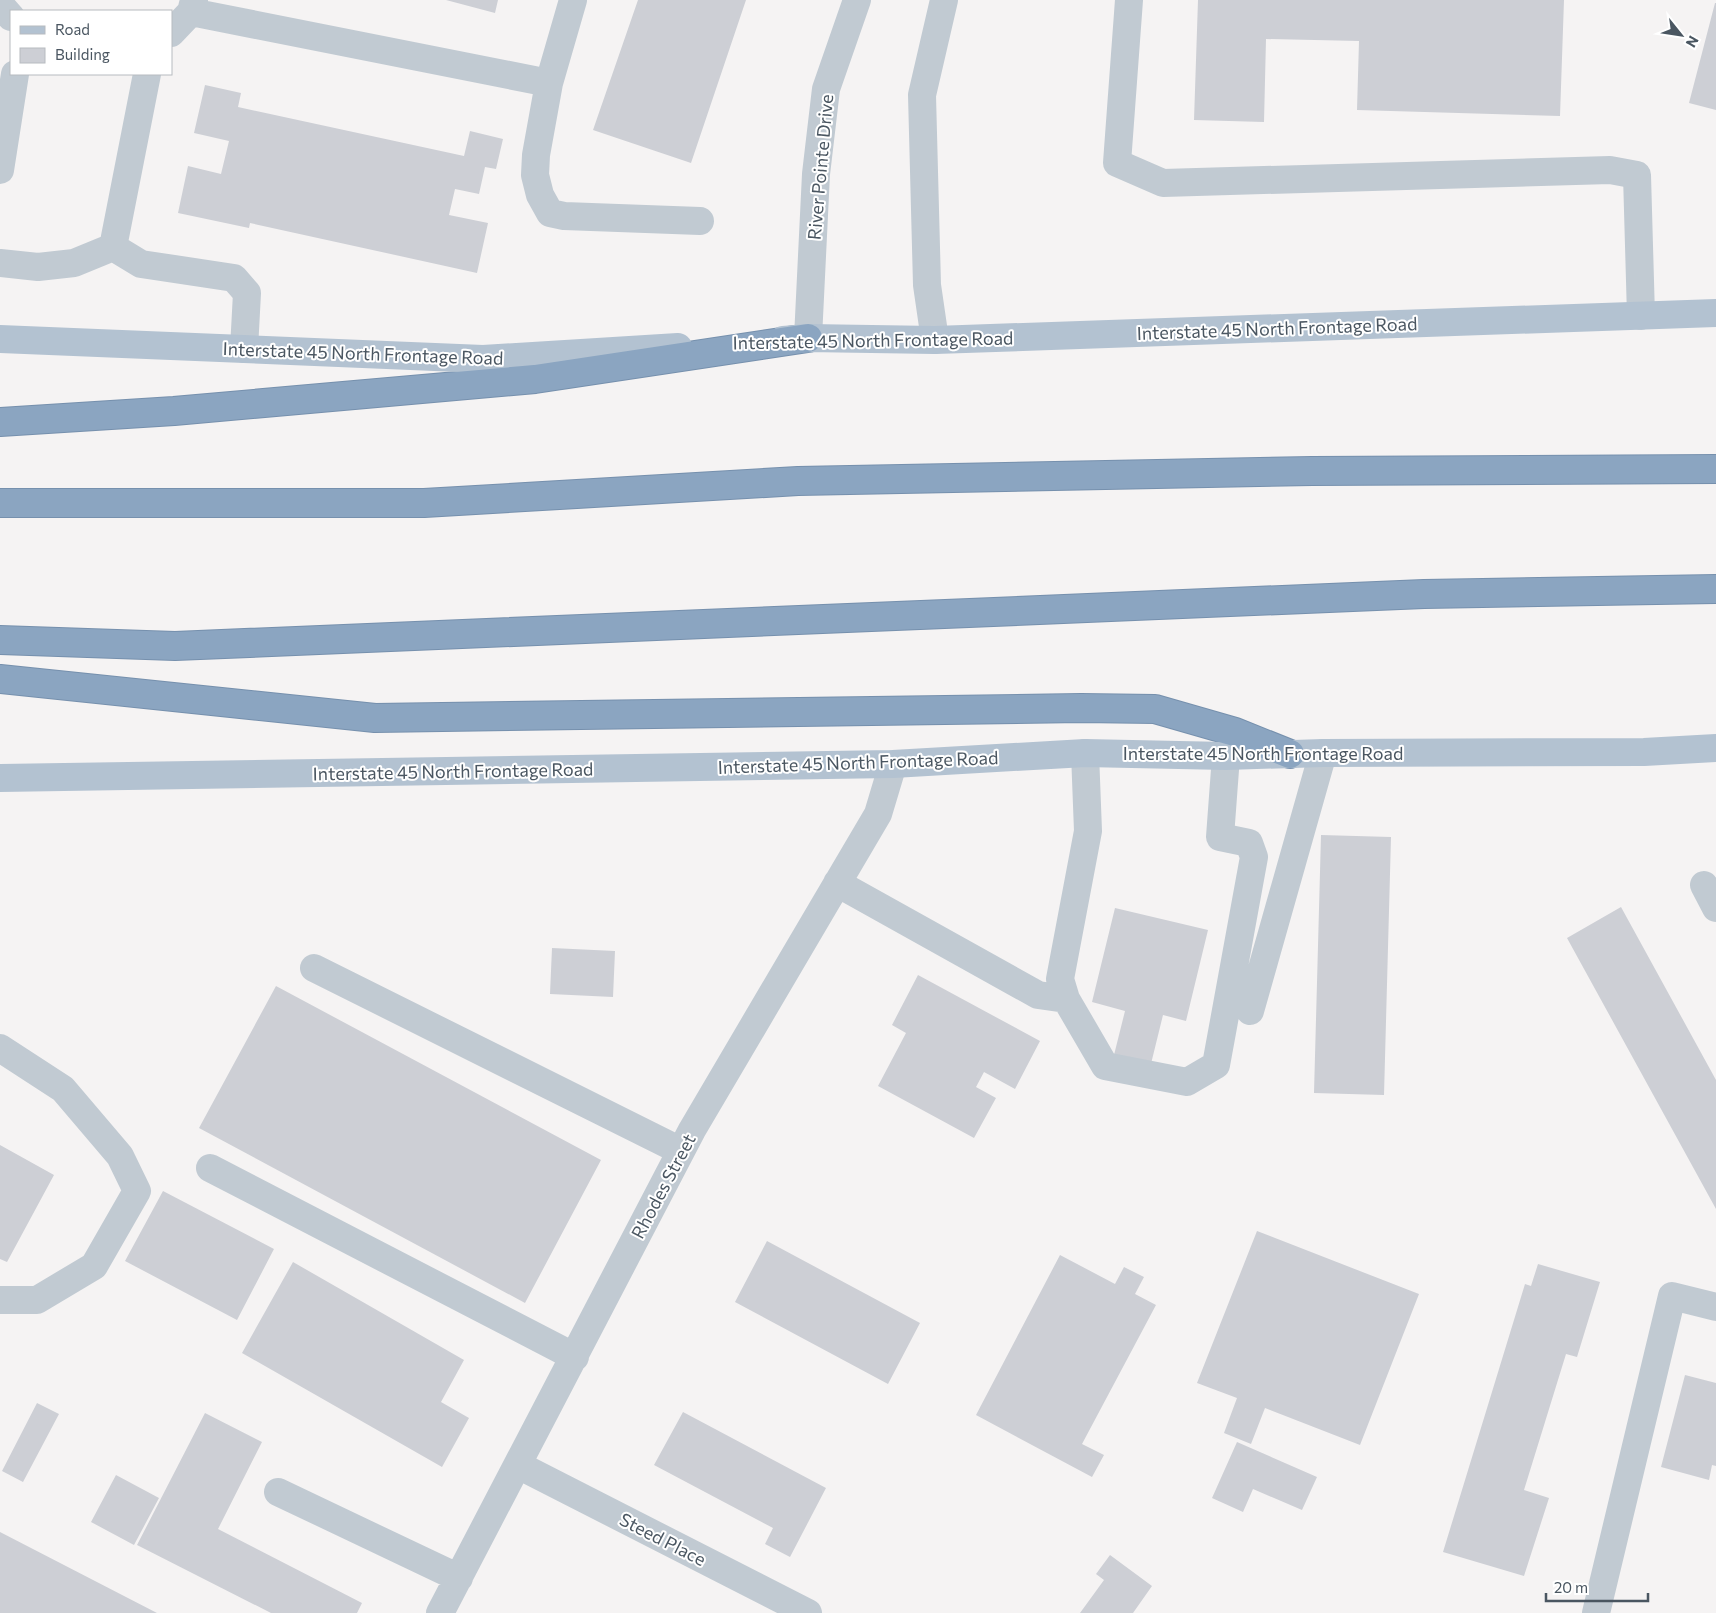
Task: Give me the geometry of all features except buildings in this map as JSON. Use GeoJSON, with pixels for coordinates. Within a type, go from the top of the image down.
{"type":"FeatureCollection","features":[{"type":"Feature","properties":{"kind":"highway"},"geometry":{"type":"LineString","coordinates":[[0,422],[174,411],[535,380],[808,338]]}},
{"type":"Feature","properties":{"kind":"highway"},"geometry":{"type":"LineString","coordinates":[[0,503],[424,503],[798,481],[1312,471],[1716,469]]}},
{"type":"Feature","properties":{"kind":"highway"},"geometry":{"type":"LineString","coordinates":[[0,640],[175,646],[1424,594],[1716,589]]}},
{"type":"Feature","properties":{"kind":"highway"},"geometry":{"type":"LineString","coordinates":[[0,679],[375,718],[1081,708],[1155,709],[1235,732],[1290,754]]}},
{"type":"Feature","properties":{"kind":"main road","name":"Interstate 45 North Frontage Road"},"geometry":{"type":"LineString","coordinates":[[0,339],[483,360],[808,338],[935,340],[1716,313]]}},
{"type":"Feature","properties":{"kind":"main road","name":"Interstate 45 North Frontage Road"},"geometry":{"type":"LineString","coordinates":[[0,778],[892,764],[1085,753],[1226,756],[1323,753],[1644,752],[1716,748]]}},
{"type":"Feature","properties":{"kind":"street"},"geometry":{"type":"LineString","coordinates":[[573,0],[549,83],[536,155],[535,175],[540,195],[550,213],[564,216],[700,220]]}},
{"type":"Feature","properties":{"kind":"street","name":"River Pointe Drive"},"geometry":{"type":"LineString","coordinates":[[808,338],[816,174],[826,89],[857,0]]}},
{"type":"Feature","properties":{"kind":"street"},"geometry":{"type":"LineString","coordinates":[[935,340],[927,285],[922,95],[944,0]]}},
{"type":"Feature","properties":{"kind":"street"},"geometry":{"type":"LineString","coordinates":[[1129,0],[1117,163],[1163,183],[1610,170],[1637,175],[1641,316]]}},
{"type":"Feature","properties":{"kind":"street"},"geometry":{"type":"LineString","coordinates":[[172,32],[192,6],[549,83]]}},
{"type":"Feature","properties":{"kind":"street"},"geometry":{"type":"LineString","coordinates":[[0,9],[10,16]]}},
{"type":"Feature","properties":{"kind":"street"},"geometry":{"type":"LineString","coordinates":[[0,170],[15,75]]}},
{"type":"Feature","properties":{"kind":"street"},"geometry":{"type":"LineString","coordinates":[[113,246],[147,75]]}},
{"type":"Feature","properties":{"kind":"street"},"geometry":{"type":"LineString","coordinates":[[0,263],[38,267],[74,263],[113,246]]}},
{"type":"Feature","properties":{"kind":"street"},"geometry":{"type":"LineString","coordinates":[[113,246],[141,264],[234,278],[247,293],[244,349]]}},
{"type":"Feature","properties":{"kind":"street"},"geometry":{"type":"LineString","coordinates":[[1085,753],[1088,831],[1060,979],[1066,999],[1105,1066],[1187,1082],[1216,1065],[1254,857],[1249,843],[1220,837],[1226,756]]}},
{"type":"Feature","properties":{"kind":"street"},"geometry":{"type":"LineString","coordinates":[[1250,1012],[1323,753]]}},
{"type":"Feature","properties":{"kind":"street","name":"Rhodes Street"},"geometry":{"type":"LineString","coordinates":[[440,1613],[681,1151],[878,814],[892,764]]}},
{"type":"Feature","properties":{"kind":"street"},"geometry":{"type":"LineString","coordinates":[[838,883],[1038,995],[1066,999]]}},
{"type":"Feature","properties":{"kind":"street"},"geometry":{"type":"LineString","coordinates":[[314,968],[681,1151]]}},
{"type":"Feature","properties":{"kind":"street"},"geometry":{"type":"LineString","coordinates":[[0,1048],[63,1089],[120,1156],[137,1191],[94,1266],[37,1300],[0,1300]]}},
{"type":"Feature","properties":{"kind":"street"},"geometry":{"type":"LineString","coordinates":[[210,1168],[575,1356]]}},
{"type":"Feature","properties":{"kind":"street"},"geometry":{"type":"LineString","coordinates":[[1596,1613],[1672,1296],[1716,1307]]}},
{"type":"Feature","properties":{"kind":"street","name":"Steed Place"},"geometry":{"type":"LineString","coordinates":[[518,1465],[808,1613]]}},
{"type":"Feature","properties":{"kind":"street"},"geometry":{"type":"LineString","coordinates":[[278,1492],[459,1578]]}}]}
